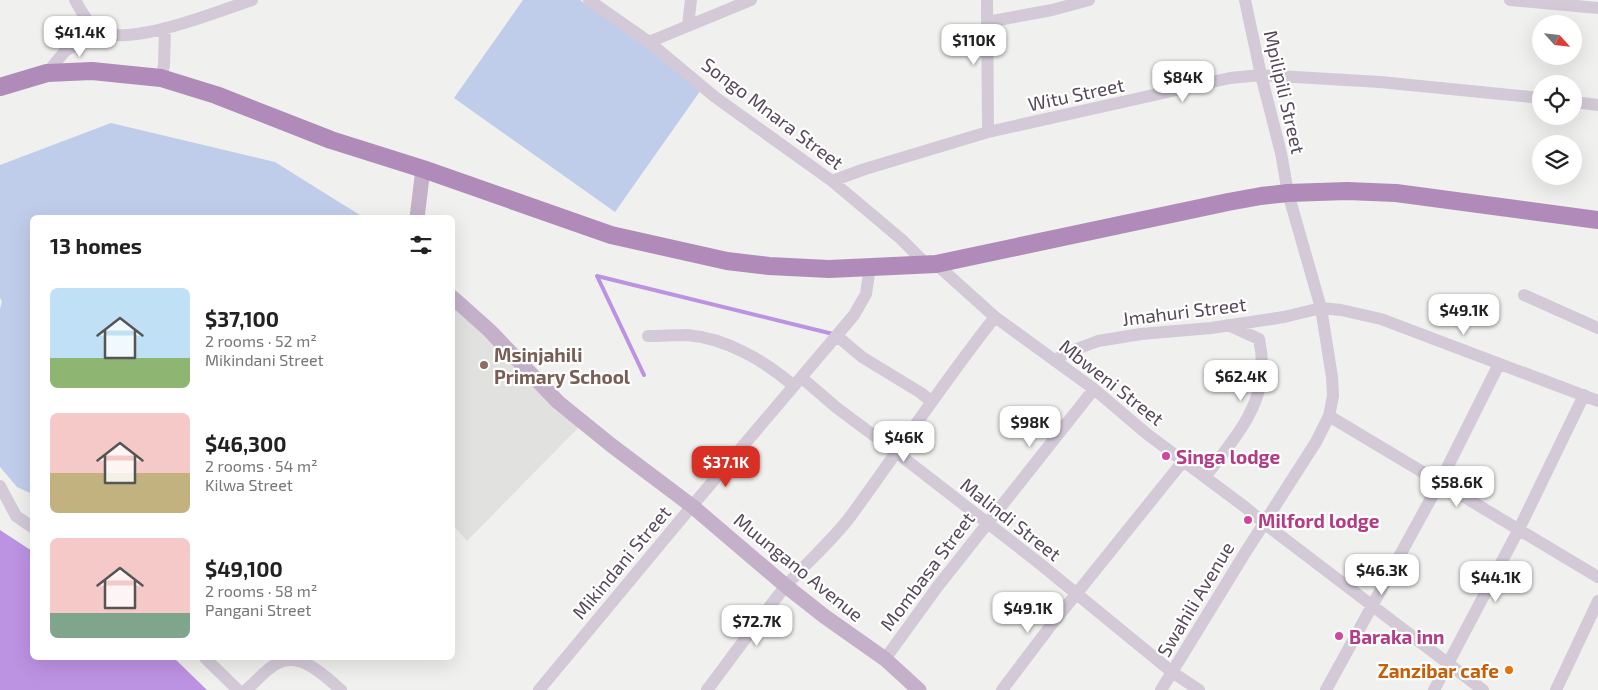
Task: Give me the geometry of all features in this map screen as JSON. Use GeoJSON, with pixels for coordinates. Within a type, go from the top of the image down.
{"type":"FeatureCollection","features":[{"type":"Feature","properties":{"kind":"highway"},"geometry":{"type":"LineString","coordinates":[[0,87],[46,72],[92,72],[162,78],[216,95],[330,140],[423,169],[611,234],[727,261],[770,266],[829,269],[931,265],[1228,202],[1288,193],[1347,191],[1396,193],[1598,220]]}},
{"type":"Feature","properties":{"kind":"main road"},"geometry":{"type":"LineString","coordinates":[[417,215],[423,169]]}},
{"type":"Feature","properties":{"kind":"main road","name":"Muungano Avenue"},"geometry":{"type":"LineString","coordinates":[[455,300],[488,330],[558,402],[692,506],[824,616],[884,659],[919,690]]}},
{"type":"Feature","properties":{"kind":"street"},"geometry":{"type":"LineString","coordinates":[[75,0],[96,30],[109,35],[123,36],[165,28],[252,0]]}},
{"type":"Feature","properties":{"kind":"street","name":"Songo Mnara Street"},"geometry":{"type":"LineString","coordinates":[[590,0],[649,42],[715,97],[832,181],[931,265]]}},
{"type":"Feature","properties":{"kind":"street"},"geometry":{"type":"LineString","coordinates":[[688,25],[691,0]]}},
{"type":"Feature","properties":{"kind":"street"},"geometry":{"type":"LineString","coordinates":[[649,42],[751,0]]}},
{"type":"Feature","properties":{"kind":"street"},"geometry":{"type":"LineString","coordinates":[[987,0],[988,132]]}},
{"type":"Feature","properties":{"kind":"street"},"geometry":{"type":"LineString","coordinates":[[987,22],[1052,10],[1089,0]]}},
{"type":"Feature","properties":{"kind":"street","name":"Mpilipili Street"},"geometry":{"type":"LineString","coordinates":[[1245,0],[1281,154],[1288,193]]}},
{"type":"Feature","properties":{"kind":"street"},"geometry":{"type":"LineString","coordinates":[[1510,0],[1598,8]]}},
{"type":"Feature","properties":{"kind":"street"},"geometry":{"type":"LineString","coordinates":[[162,78],[165,28]]}},
{"type":"Feature","properties":{"kind":"street"},"geometry":{"type":"LineString","coordinates":[[46,72],[65,51],[89,38],[96,30]]}},
{"type":"Feature","properties":{"kind":"street","name":"Witu Street"},"geometry":{"type":"LineString","coordinates":[[832,181],[865,169],[988,132],[1230,78],[1261,75],[1380,82],[1532,97]]}},
{"type":"Feature","properties":{"kind":"street"},"geometry":{"type":"LineString","coordinates":[[1582,103],[1598,105]]}},
{"type":"Feature","properties":{"kind":"street","name":"Swahili Avenue"},"geometry":{"type":"LineString","coordinates":[[1161,690],[1244,553],[1316,442],[1329,416],[1333,396],[1332,377],[1321,308],[1288,193]]}},
{"type":"Feature","properties":{"kind":"street","name":"Mbweni Street"},"geometry":{"type":"LineString","coordinates":[[931,265],[995,316],[1094,389],[1147,434],[1184,460],[1264,524],[1482,690]]}},
{"type":"Feature","properties":{"kind":"street","name":"Mikindani Street"},"geometry":{"type":"LineString","coordinates":[[539,690],[692,506],[838,336],[854,315],[866,294],[870,267]]}},
{"type":"Feature","properties":{"kind":"street"},"geometry":{"type":"LineString","coordinates":[[1524,295],[1598,328]]}},
{"type":"Feature","properties":{"kind":"street"},"geometry":{"type":"LineString","coordinates":[[1321,308],[1341,310],[1381,319],[1598,400]]}},
{"type":"Feature","properties":{"kind":"street","name":"Jmahuri Street"},"geometry":{"type":"LineString","coordinates":[[1055,361],[1066,353],[1098,341],[1284,317],[1321,308]]}},
{"type":"Feature","properties":{"kind":"street"},"geometry":{"type":"LineString","coordinates":[[707,690],[786,586],[848,519],[968,350],[995,316]]}},
{"type":"Feature","properties":{"kind":"street"},"geometry":{"type":"LineString","coordinates":[[1205,477],[1253,408],[1262,376],[1259,339],[1228,325]]}},
{"type":"Feature","properties":{"kind":"street","name":"Malindi Street"},"geometry":{"type":"LineString","coordinates":[[648,336],[688,335],[719,341],[798,382],[837,408],[896,452],[1172,672],[1199,690]]}},
{"type":"Feature","properties":{"kind":"street"},"geometry":{"type":"LineString","coordinates":[[838,336],[862,357],[921,393],[932,402]]}},
{"type":"Feature","properties":{"kind":"street"},"geometry":{"type":"LineString","coordinates":[[1326,690],[1440,482],[1499,364]]}},
{"type":"Feature","properties":{"kind":"street","name":"Mombasa Street"},"geometry":{"type":"LineString","coordinates":[[884,659],[987,523],[1094,389]]}},
{"type":"Feature","properties":{"kind":"street"},"geometry":{"type":"LineString","coordinates":[[1434,690],[1519,530],[1584,395]]}},
{"type":"Feature","properties":{"kind":"street"},"geometry":{"type":"LineString","coordinates":[[1329,416],[1598,577]]}},
{"type":"Feature","properties":{"kind":"street"},"geometry":{"type":"LineString","coordinates":[[1002,690],[1184,460]]}},
{"type":"Feature","properties":{"kind":"street"},"geometry":{"type":"LineString","coordinates":[[0,486],[16,516],[30,526]]}},
{"type":"Feature","properties":{"kind":"street"},"geometry":{"type":"LineString","coordinates":[[1556,690],[1598,601]]}},
{"type":"Feature","properties":{"kind":"street"},"geometry":{"type":"LineString","coordinates":[[207,660],[238,690]]}},
{"type":"Feature","properties":{"kind":"street"},"geometry":{"type":"LineString","coordinates":[[246,690],[276,664],[286,660],[300,662],[316,669],[341,690]]}},
{"type":"Feature","properties":{"kind":"shaded area"},"geometry":{"type":"Polygon","coordinates":[[[523,0],[580,0],[703,87],[615,212],[454,98],[523,0]]]}},
{"type":"Feature","properties":{"kind":"shaded area"},"geometry":{"type":"Polygon","coordinates":[[[111,123],[275,162],[360,215],[30,215],[30,493],[17,487],[0,467],[0,309],[2,301],[0,298],[0,165],[111,123]]]}},
{"type":"Feature","properties":{"kind":"shaded area","name":"Msinjahili Primary School"},"geometry":{"type":"Polygon","coordinates":[[[455,306],[579,427],[467,541],[455,527],[455,306]]]}},
{"type":"Feature","properties":{"kind":"shaded area"},"geometry":{"type":"Polygon","coordinates":[[[0,530],[30,550],[30,660],[176,660],[207,690],[0,690],[0,530]]]}},
{"type":"Feature","properties":{"kind":"waterway"},"geometry":{"type":"LineString","coordinates":[[597,276],[833,334]]}},
{"type":"Feature","properties":{"kind":"waterway"},"geometry":{"type":"LineString","coordinates":[[597,276],[644,375]]}},
{"type":"Feature","properties":{"kind":"place","name":"Msinjahili Primary School"},"geometry":{"type":"Point","coordinates":[484,365]}},
{"type":"Feature","properties":{"kind":"place","name":"Singa lodge"},"geometry":{"type":"Point","coordinates":[1166,456]}},
{"type":"Feature","properties":{"kind":"place","name":"Milford lodge"},"geometry":{"type":"Point","coordinates":[1248,520]}},
{"type":"Feature","properties":{"kind":"place","name":"Baraka inn"},"geometry":{"type":"Point","coordinates":[1339,636]}},
{"type":"Feature","properties":{"kind":"place","name":"Zanzibar cafe"},"geometry":{"type":"Point","coordinates":[1509,670]}}]}
